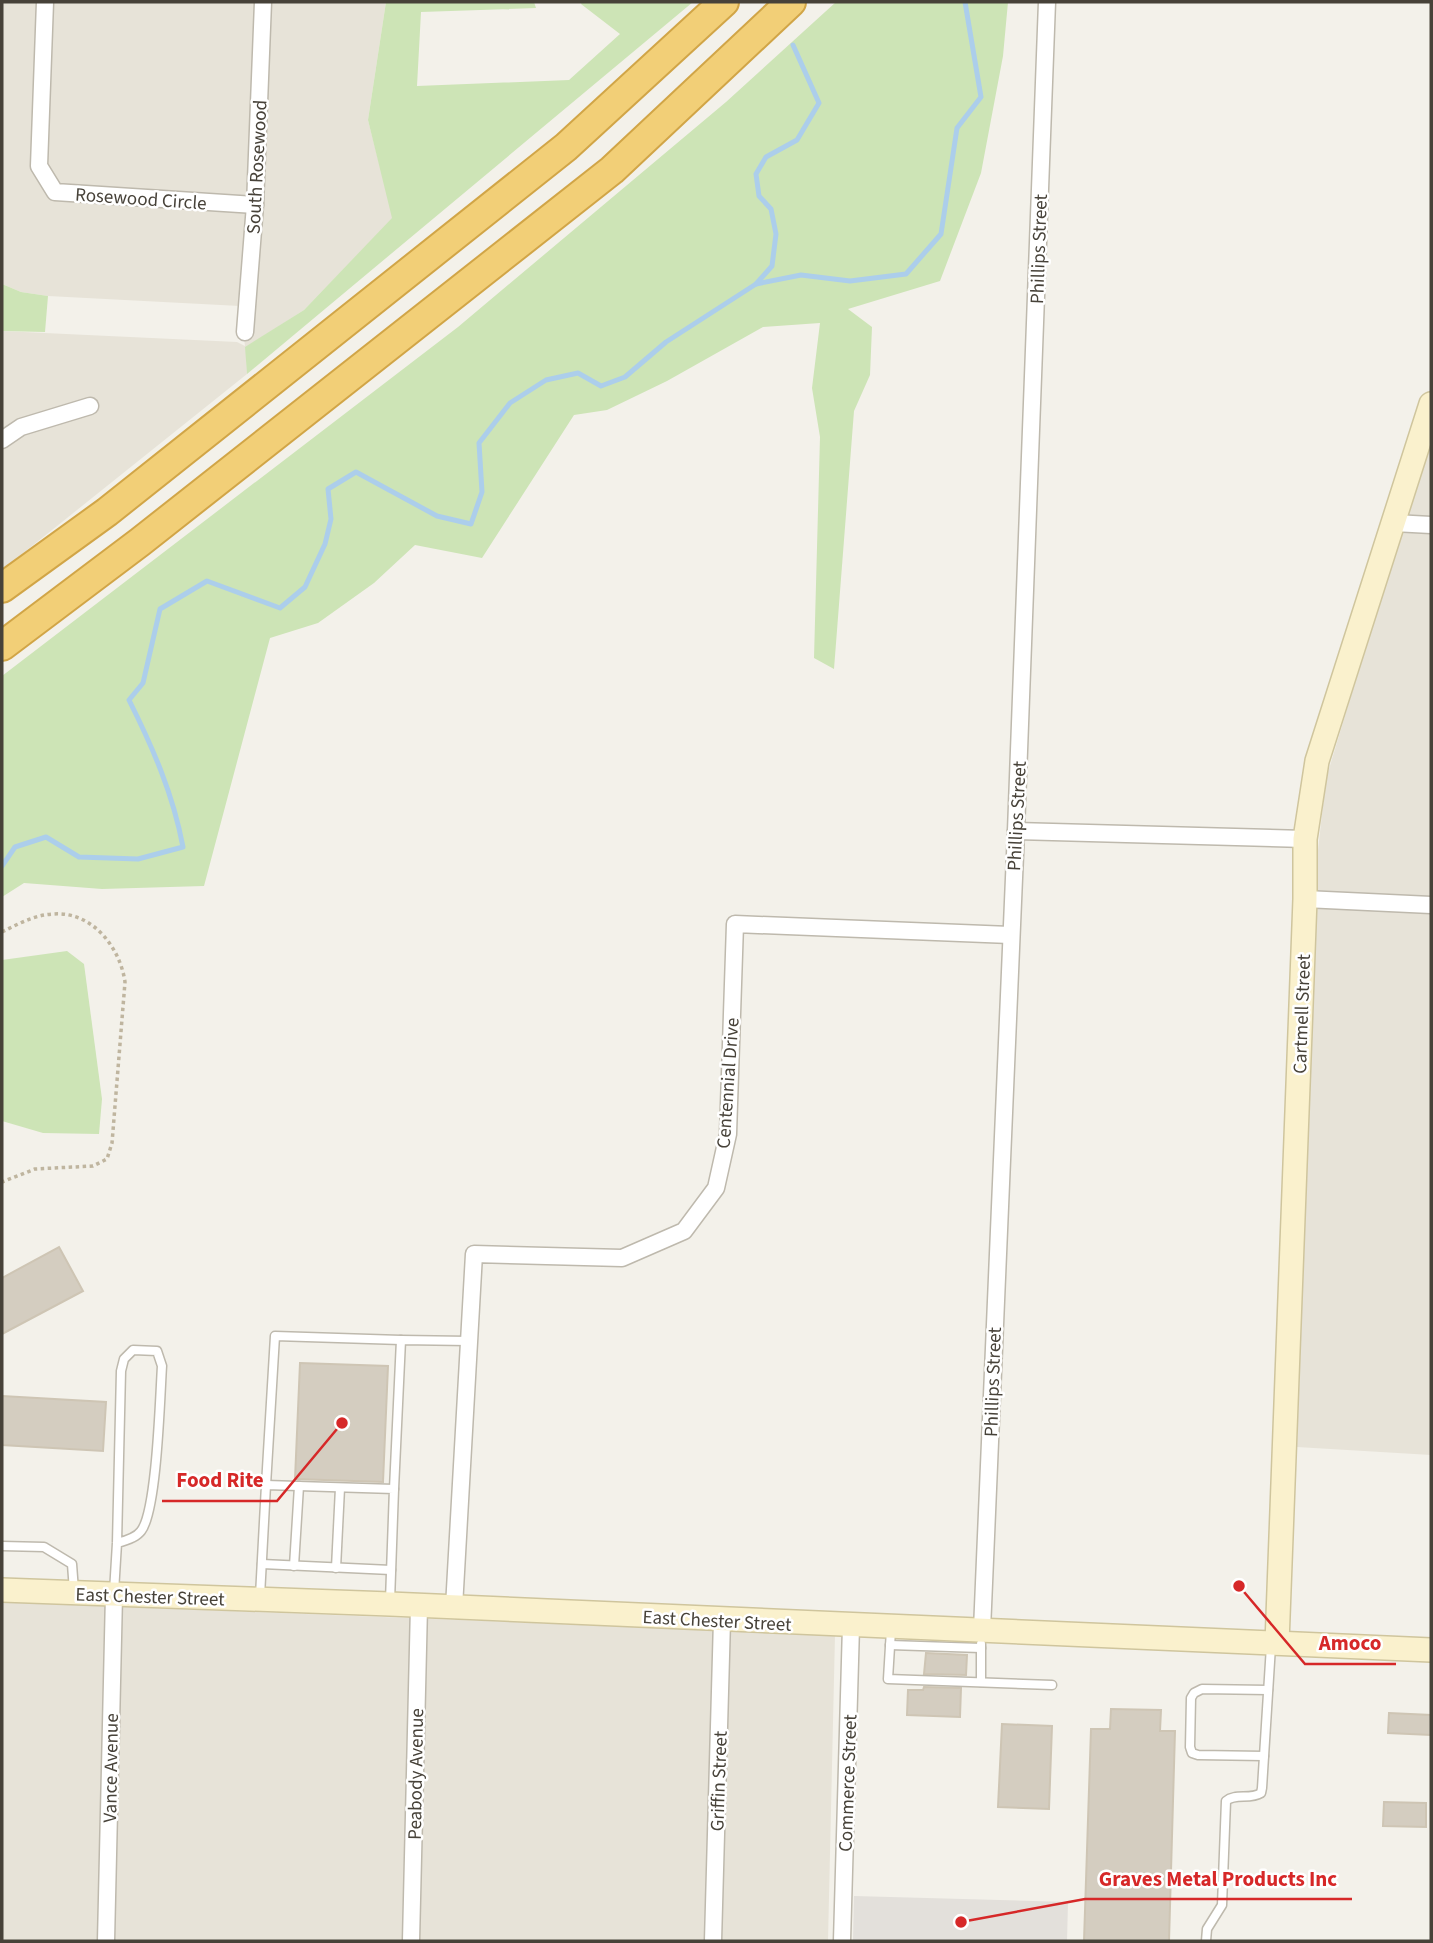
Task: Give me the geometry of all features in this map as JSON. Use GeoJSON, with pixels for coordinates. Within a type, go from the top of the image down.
{"type":"FeatureCollection","features":[{"type":"Feature","properties":{"kind":"highway"},"geometry":{"type":"LineString","coordinates":[[2,588],[107,512],[566,147],[724,2]]}},
{"type":"Feature","properties":{"kind":"highway"},"geometry":{"type":"LineString","coordinates":[[2,646],[151,533],[612,170],[791,2]]}},
{"type":"Feature","properties":{"kind":"main road","name":"Cartmell Street"},"geometry":{"type":"LineString","coordinates":[[1274,1643],[1305,899],[1305,839],[1317,761],[1431,404]]}},
{"type":"Feature","properties":{"kind":"main road","name":"East Chester Street"},"geometry":{"type":"LineString","coordinates":[[2,1590],[390,1604],[851,1626],[890,1636],[1274,1643],[1431,1650]]}},
{"type":"Feature","properties":{"kind":"street","name":"Rosewood Circle"},"geometry":{"type":"LineString","coordinates":[[45,2],[39,166],[55,192],[255,205]]}},
{"type":"Feature","properties":{"kind":"street","name":"South Rosewood"},"geometry":{"type":"LineString","coordinates":[[245,332],[255,205],[263,2]]}},
{"type":"Feature","properties":{"kind":"street","name":"Phillips Street"},"geometry":{"type":"LineString","coordinates":[[981,1639],[1016,831],[1047,2]]}},
{"type":"Feature","properties":{"kind":"street"},"geometry":{"type":"LineString","coordinates":[[2,440],[21,427],[90,406]]}},
{"type":"Feature","properties":{"kind":"street"},"geometry":{"type":"LineString","coordinates":[[1394,523],[1431,525]]}},
{"type":"Feature","properties":{"kind":"street"},"geometry":{"type":"LineString","coordinates":[[1016,831],[1305,839]]}},
{"type":"Feature","properties":{"kind":"street"},"geometry":{"type":"LineString","coordinates":[[1305,899],[1431,905]]}},
{"type":"Feature","properties":{"kind":"street","name":"Centennial Drive"},"geometry":{"type":"LineString","coordinates":[[454,1607],[474,1254],[622,1258],[684,1231],[716,1188],[728,1134],[735,924],[1010,935]]}},
{"type":"Feature","properties":{"kind":"street","name":"Vance Avenue"},"geometry":{"type":"LineString","coordinates":[[106,1941],[114,1595]]}},
{"type":"Feature","properties":{"kind":"street","name":"Peabody Avenue"},"geometry":{"type":"LineString","coordinates":[[411,1941],[419,1606]]}},
{"type":"Feature","properties":{"kind":"street","name":"Griffin Street"},"geometry":{"type":"LineString","coordinates":[[713,1941],[722,1620]]}},
{"type":"Feature","properties":{"kind":"street","name":"Commerce Street"},"geometry":{"type":"LineString","coordinates":[[842,1941],[851,1626]]}},
{"type":"Feature","properties":{"kind":"lane"},"geometry":{"type":"LineString","coordinates":[[260,1600],[275,1336],[470,1341]]}},
{"type":"Feature","properties":{"kind":"lane"},"geometry":{"type":"LineString","coordinates":[[390,1604],[401,1340]]}},
{"type":"Feature","properties":{"kind":"lane"},"geometry":{"type":"LineString","coordinates":[[114,1595],[121,1371],[124,1359],[133,1350],[157,1352],[162,1366],[152,1496],[141,1531],[127,1541],[117,1543]]}},
{"type":"Feature","properties":{"kind":"lane"},"geometry":{"type":"LineString","coordinates":[[266,1485],[394,1489]]}},
{"type":"Feature","properties":{"kind":"lane"},"geometry":{"type":"LineString","coordinates":[[293,1566],[299,1486]]}},
{"type":"Feature","properties":{"kind":"lane"},"geometry":{"type":"LineString","coordinates":[[336,1568],[340,1488]]}},
{"type":"Feature","properties":{"kind":"lane"},"geometry":{"type":"LineString","coordinates":[[2,1546],[44,1547],[72,1564],[74,1593]]}},
{"type":"Feature","properties":{"kind":"lane"},"geometry":{"type":"LineString","coordinates":[[262,1564],[391,1570]]}},
{"type":"Feature","properties":{"kind":"lane"},"geometry":{"type":"LineString","coordinates":[[890,1636],[888,1679],[1052,1685]]}},
{"type":"Feature","properties":{"kind":"lane"},"geometry":{"type":"LineString","coordinates":[[981,1639],[981,1682]]}},
{"type":"Feature","properties":{"kind":"lane"},"geometry":{"type":"LineString","coordinates":[[1206,1941],[1207,1929],[1222,1905],[1226,1801],[1230,1798],[1256,1797],[1261,1793],[1274,1643]]}},
{"type":"Feature","properties":{"kind":"lane"},"geometry":{"type":"LineString","coordinates":[[1264,1756],[1192,1753],[1191,1698],[1202,1689],[1268,1690]]}},
{"type":"Feature","properties":{"kind":"path"},"geometry":{"type":"LineString","coordinates":[[2,932],[21,922],[54,914],[70,915],[86,921],[111,944],[120,957],[125,982],[112,1143],[107,1159],[93,1166],[35,1169],[2,1182]]}},
{"type":"Feature","properties":{"kind":"shaded area"},"geometry":{"type":"Polygon","coordinates":[[[2,2],[386,2],[368,120],[393,218],[304,310],[246,347],[247,374],[2,570],[2,331],[237,342],[245,346],[240,306],[48,296],[21,292],[2,284],[2,2]]]}},
{"type":"Feature","properties":{"kind":"shaded area"},"geometry":{"type":"Polygon","coordinates":[[[1431,431],[1431,1455],[1297,1447],[1318,850],[1326,779],[1431,431]]]}},
{"type":"Feature","properties":{"kind":"shaded area"},"geometry":{"type":"Polygon","coordinates":[[[2,1602],[835,1635],[828,1941],[2,1941],[2,1602]]]}},
{"type":"Feature","properties":{"kind":"shaded area"},"geometry":{"type":"Polygon","coordinates":[[[854,1896],[1068,1902],[1067,1941],[853,1941],[854,1896]]]}},
{"type":"Feature","properties":{"kind":"green space"},"geometry":{"type":"Polygon","coordinates":[[[386,2],[534,2],[536,8],[421,12],[417,86],[569,80],[620,34],[581,4],[582,2],[693,2],[247,374],[245,347],[304,310],[392,218],[368,120],[386,2]]]}},
{"type":"Feature","properties":{"kind":"green space"},"geometry":{"type":"Polygon","coordinates":[[[836,2],[1008,2],[1003,56],[981,173],[940,281],[848,309],[872,327],[870,375],[854,411],[834,669],[814,658],[820,437],[812,388],[820,323],[763,327],[667,381],[607,410],[574,415],[482,558],[415,545],[374,583],[318,623],[270,638],[204,886],[102,889],[24,883],[2,897],[2,676],[458,327],[726,102],[836,2]]]}},
{"type":"Feature","properties":{"kind":"green space"},"geometry":{"type":"Polygon","coordinates":[[[2,284],[21,292],[48,296],[45,332],[2,331],[2,284]]]}},
{"type":"Feature","properties":{"kind":"green space"},"geometry":{"type":"Polygon","coordinates":[[[67,951],[84,964],[102,1099],[99,1134],[43,1133],[2,1121],[2,960],[67,951]]]}},
{"type":"Feature","properties":{"kind":"building"},"geometry":{"type":"Polygon","coordinates":[[[59,1247],[83,1291],[2,1334],[2,1278],[59,1247]]]}},
{"type":"Feature","properties":{"kind":"building"},"geometry":{"type":"Polygon","coordinates":[[[300,1363],[388,1366],[383,1482],[295,1479],[300,1363]]]}},
{"type":"Feature","properties":{"kind":"building"},"geometry":{"type":"Polygon","coordinates":[[[2,1396],[106,1402],[103,1451],[2,1445],[2,1396]]]}},
{"type":"Feature","properties":{"kind":"building"},"geometry":{"type":"Polygon","coordinates":[[[926,1653],[967,1655],[966,1675],[924,1674],[926,1653]]]}},
{"type":"Feature","properties":{"kind":"building"},"geometry":{"type":"Polygon","coordinates":[[[924,1687],[961,1688],[960,1717],[907,1715],[908,1690],[923,1690],[924,1687]]]}},
{"type":"Feature","properties":{"kind":"building"},"geometry":{"type":"Polygon","coordinates":[[[1111,1709],[1161,1710],[1160,1731],[1175,1731],[1169,1941],[1084,1941],[1091,1729],[1110,1729],[1111,1709]]]}},
{"type":"Feature","properties":{"kind":"building"},"geometry":{"type":"Polygon","coordinates":[[[1389,1713],[1431,1715],[1431,1735],[1388,1733],[1389,1713]]]}},
{"type":"Feature","properties":{"kind":"building"},"geometry":{"type":"Polygon","coordinates":[[[1002,1724],[1052,1726],[1049,1809],[998,1807],[1002,1724]]]}},
{"type":"Feature","properties":{"kind":"building"},"geometry":{"type":"Polygon","coordinates":[[[1384,1802],[1426,1803],[1426,1827],[1383,1826],[1384,1802]]]}},
{"type":"Feature","properties":{"kind":"waterway"},"geometry":{"type":"LineString","coordinates":[[2,866],[15,847],[46,837],[79,857],[138,859],[183,847],[174,808],[161,772],[129,700],[143,683],[160,609],[207,581],[280,608],[305,587],[325,544],[331,519],[328,489],[356,472],[437,516],[471,524],[482,492],[479,443],[510,403],[546,380],[578,373],[601,386],[625,377],[666,342],[756,284],[801,275],[850,281],[906,274],[941,234],[957,128],[981,97],[965,2]]}},
{"type":"Feature","properties":{"kind":"waterway"},"geometry":{"type":"LineString","coordinates":[[756,284],[772,266],[776,234],[771,209],[759,196],[756,174],[766,157],[797,140],[819,103],[793,45]]}},
{"type":"Feature","properties":{"kind":"place","name":"Food Rite"},"geometry":{"type":"Point","coordinates":[342,1423]}},
{"type":"Feature","properties":{"kind":"place","name":"Amoco"},"geometry":{"type":"Point","coordinates":[1239,1586]}},
{"type":"Feature","properties":{"kind":"place","name":"Graves Metal Products Inc"},"geometry":{"type":"Point","coordinates":[961,1922]}}]}
